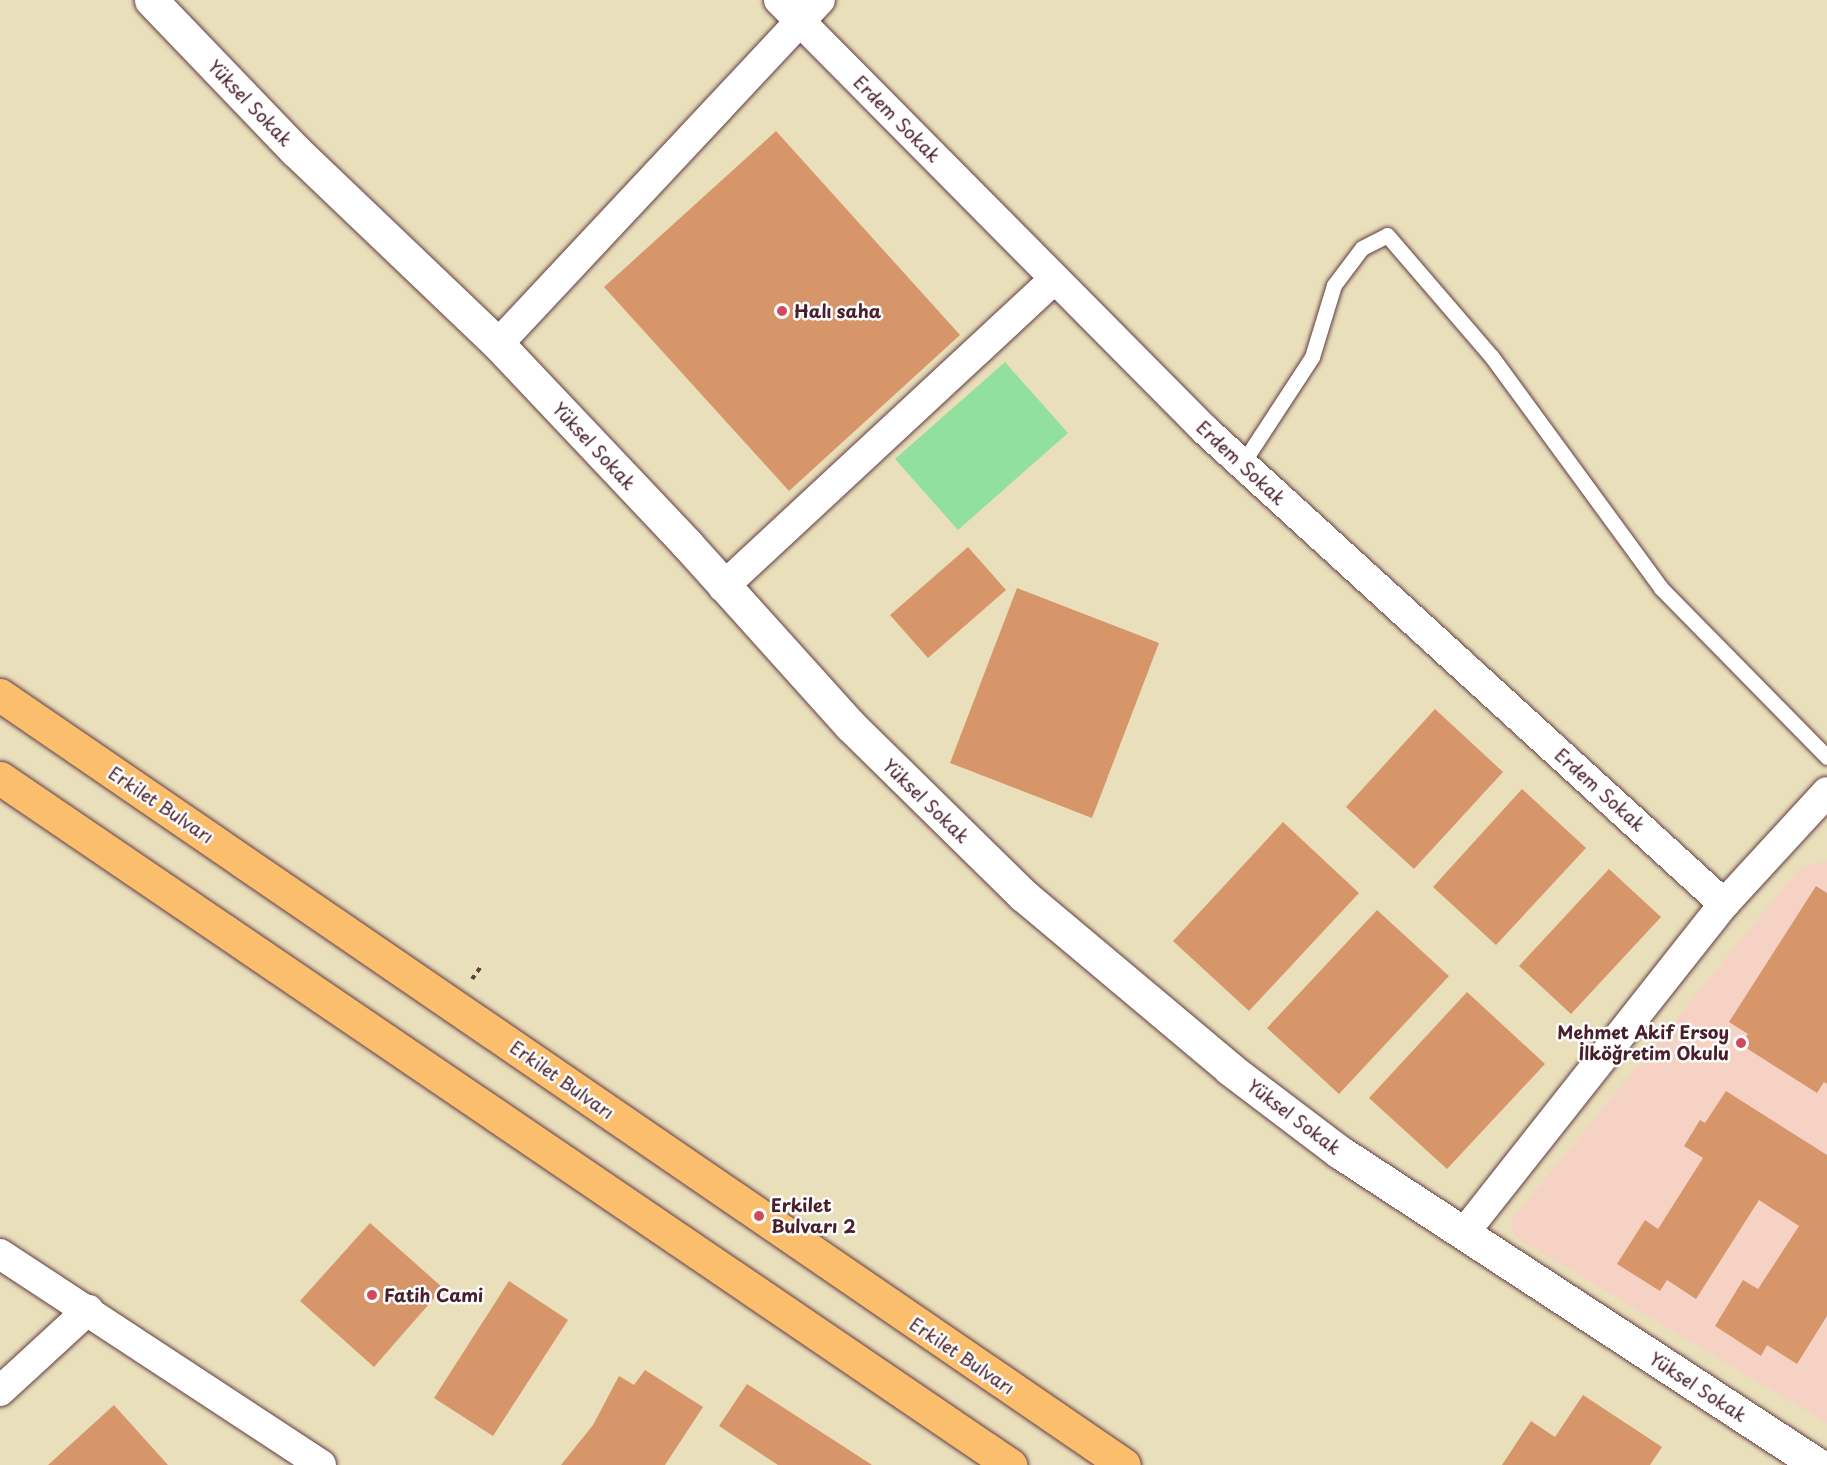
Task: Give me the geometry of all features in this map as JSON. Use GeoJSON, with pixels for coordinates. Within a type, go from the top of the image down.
{"type":"FeatureCollection","features":[{"type":"Feature","properties":{"kind":"main road","name":"Erkilet Bulvarı"},"geometry":{"type":"LineString","coordinates":[[0,695],[1124,1465]]}},
{"type":"Feature","properties":{"kind":"main road"},"geometry":{"type":"LineString","coordinates":[[0,778],[1010,1465]]}},
{"type":"Feature","properties":{"kind":"street","name":"Yüksel Sokak"},"geometry":{"type":"LineString","coordinates":[[151,0],[296,151],[498,344],[850,725],[935,811],[1100,961],[1230,1069],[1338,1151],[1818,1465]]}},
{"type":"Feature","properties":{"kind":"street","name":"Erdem Sokak"},"geometry":{"type":"LineString","coordinates":[[779,0],[810,11],[1055,279],[1242,464],[1724,904]]}},
{"type":"Feature","properties":{"kind":"street"},"geometry":{"type":"LineString","coordinates":[[498,344],[810,11]]}},
{"type":"Feature","properties":{"kind":"street"},"geometry":{"type":"LineString","coordinates":[[723,587],[1055,279]]}},
{"type":"Feature","properties":{"kind":"street"},"geometry":{"type":"LineString","coordinates":[[1464,1233],[1724,904],[1823,802]]}},
{"type":"Feature","properties":{"kind":"street"},"geometry":{"type":"LineString","coordinates":[[0,1254],[321,1465]]}},
{"type":"Feature","properties":{"kind":"street"},"geometry":{"type":"LineString","coordinates":[[0,1392],[88,1310]]}},
{"type":"Feature","properties":{"kind":"lane"},"geometry":{"type":"LineString","coordinates":[[1242,464],[1312,357],[1334,285],[1362,248],[1387,235],[1492,357],[1661,588],[1827,757]]}},
{"type":"Feature","properties":{"kind":"shaded area","name":"Mehmet Akif Ersoy İlköğretim Okulu"},"geometry":{"type":"Polygon","coordinates":[[[1827,861],[1827,1423],[1517,1238],[1512,1229],[1512,1219],[1800,868],[1827,861]]]}},
{"type":"Feature","properties":{"kind":"green space"},"geometry":{"type":"Polygon","coordinates":[[[1005,362],[1068,433],[958,530],[895,459],[1005,362]]]}},
{"type":"Feature","properties":{"kind":"building","name":"Halı saha"},"geometry":{"type":"Polygon","coordinates":[[[776,131],[960,335],[789,491],[604,287],[776,131]]]}},
{"type":"Feature","properties":{"kind":"building"},"geometry":{"type":"Polygon","coordinates":[[[968,547],[1006,590],[928,658],[890,615],[968,547]]]}},
{"type":"Feature","properties":{"kind":"building"},"geometry":{"type":"Polygon","coordinates":[[[1017,588],[1159,643],[1092,818],[950,763],[1017,588]]]}},
{"type":"Feature","properties":{"kind":"building"},"geometry":{"type":"Polygon","coordinates":[[[1435,709],[1503,772],[1414,869],[1346,807],[1435,709]]]}},
{"type":"Feature","properties":{"kind":"building"},"geometry":{"type":"Polygon","coordinates":[[[1522,789],[1586,848],[1496,945],[1433,887],[1522,789]]]}},
{"type":"Feature","properties":{"kind":"building"},"geometry":{"type":"Polygon","coordinates":[[[1283,822],[1359,893],[1249,1011],[1173,941],[1283,822]]]}},
{"type":"Feature","properties":{"kind":"building"},"geometry":{"type":"Polygon","coordinates":[[[1609,869],[1661,917],[1571,1014],[1519,966],[1609,869]]]}},
{"type":"Feature","properties":{"kind":"building"},"geometry":{"type":"Polygon","coordinates":[[[1816,886],[1827,893],[1827,1084],[1824,1082],[1817,1093],[1740,1044],[1748,1034],[1729,1022],[1816,886]]]}},
{"type":"Feature","properties":{"kind":"building"},"geometry":{"type":"Polygon","coordinates":[[[1377,910],[1449,976],[1339,1094],[1267,1028],[1377,910]]]}},
{"type":"Feature","properties":{"kind":"building"},"geometry":{"type":"Polygon","coordinates":[[[1467,992],[1545,1064],[1447,1169],[1369,1098],[1467,992]]]}},
{"type":"Feature","properties":{"kind":"building"},"geometry":{"type":"Polygon","coordinates":[[[1726,1091],[1827,1155],[1827,1316],[1797,1364],[1767,1345],[1761,1356],[1715,1326],[1743,1280],[1758,1289],[1799,1226],[1759,1200],[1696,1299],[1667,1280],[1660,1291],[1617,1264],[1645,1220],[1658,1229],[1703,1158],[1684,1146],[1700,1120],[1705,1123],[1726,1091]]]}},
{"type":"Feature","properties":{"kind":"building","name":"Fatih Cami"},"geometry":{"type":"Polygon","coordinates":[[[370,1223],[443,1288],[374,1367],[300,1301],[370,1223]]]}},
{"type":"Feature","properties":{"kind":"building"},"geometry":{"type":"Polygon","coordinates":[[[509,1281],[568,1320],[493,1436],[434,1398],[509,1281]]]}},
{"type":"Feature","properties":{"kind":"building"},"geometry":{"type":"Polygon","coordinates":[[[645,1370],[703,1407],[665,1465],[561,1465],[593,1425],[619,1376],[634,1385],[645,1370]]]}},
{"type":"Feature","properties":{"kind":"building"},"geometry":{"type":"Polygon","coordinates":[[[747,1384],[872,1465],[778,1465],[719,1426],[747,1384]]]}},
{"type":"Feature","properties":{"kind":"building"},"geometry":{"type":"Polygon","coordinates":[[[1583,1395],[1662,1447],[1650,1465],[1502,1465],[1531,1421],[1555,1437],[1583,1395]]]}},
{"type":"Feature","properties":{"kind":"building"},"geometry":{"type":"Polygon","coordinates":[[[114,1405],[168,1465],[48,1465],[114,1405]]]}},
{"type":"Feature","properties":{"kind":"place","name":"Halı saha"},"geometry":{"type":"Point","coordinates":[782,311]}},
{"type":"Feature","properties":{"kind":"place","name":"Mehmet Akif Ersoy İlköğretim Okulu"},"geometry":{"type":"Point","coordinates":[1741,1043]}},
{"type":"Feature","properties":{"kind":"place","name":"Erkilet Bulvarı 2"},"geometry":{"type":"Point","coordinates":[759,1216]}},
{"type":"Feature","properties":{"kind":"place","name":"Fatih Cami"},"geometry":{"type":"Point","coordinates":[372,1295]}}]}
